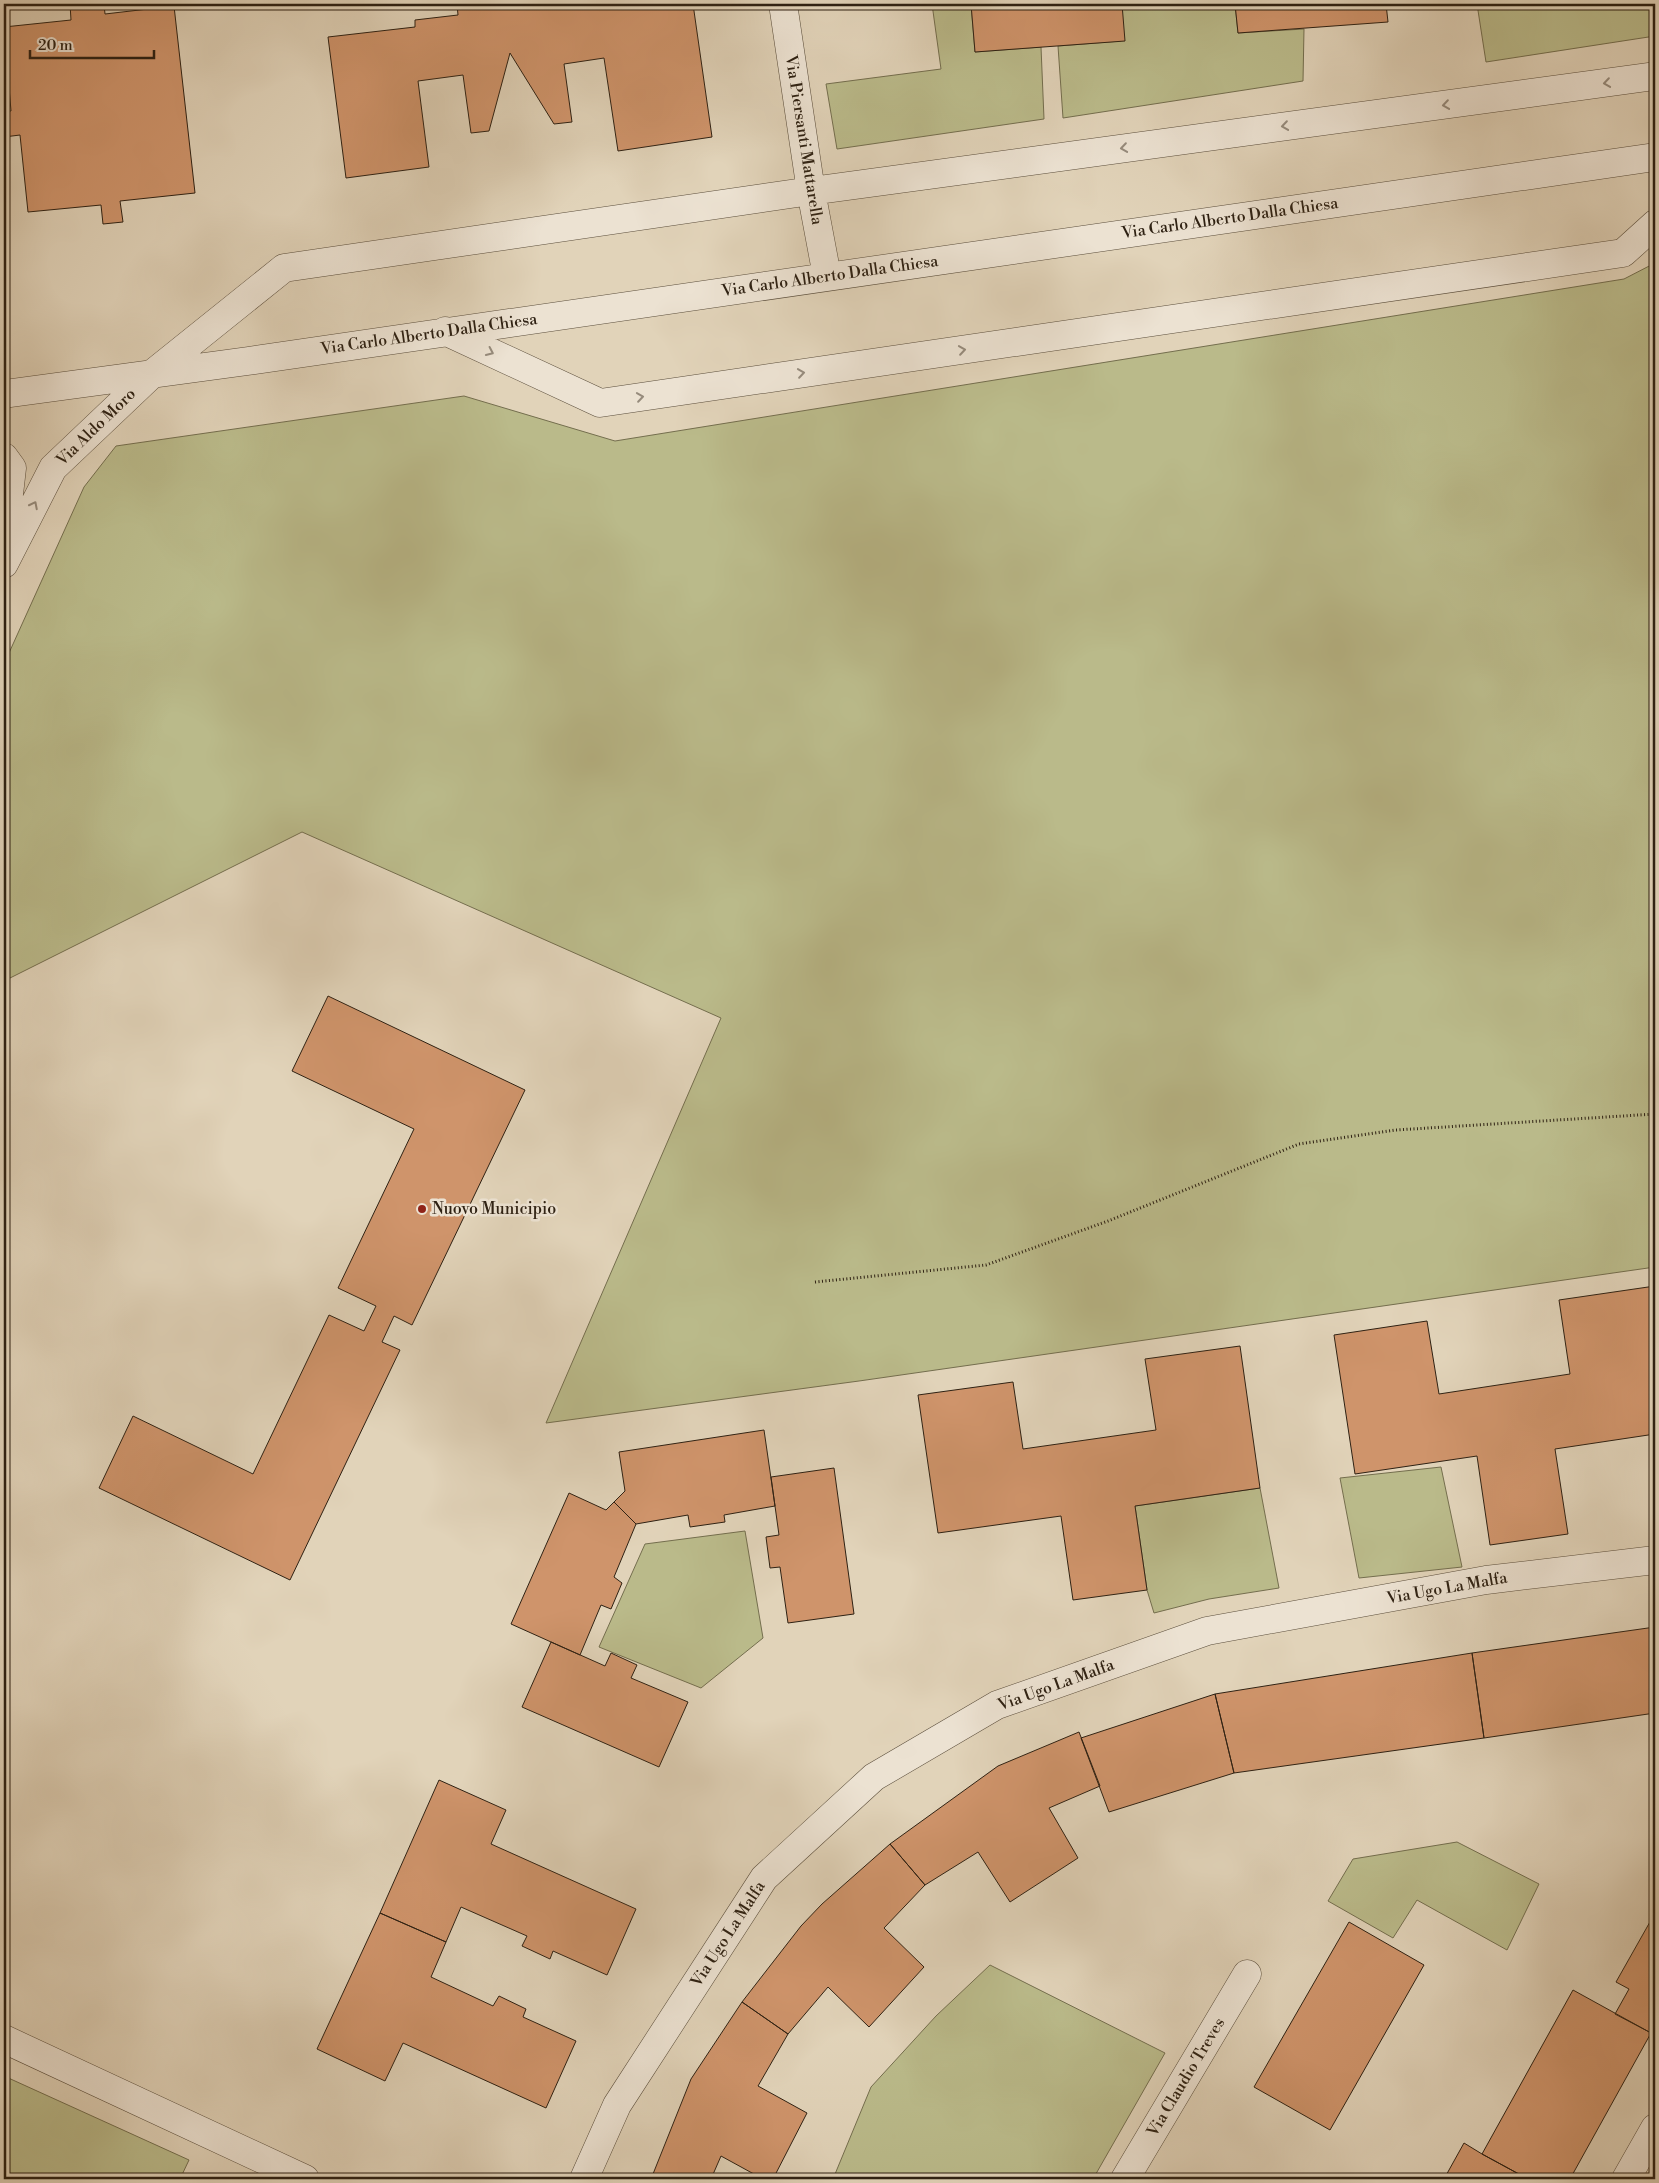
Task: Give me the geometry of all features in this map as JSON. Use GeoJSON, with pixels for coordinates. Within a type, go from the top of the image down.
{"type":"FeatureCollection","features":[{"type":"Feature","properties":{"kind":"street","name":"Via Piersanti Mattarella"},"geometry":{"type":"LineString","coordinates":[[783,4],[811,191],[827,276]]}},
{"type":"Feature","properties":{"kind":"street","name":"Via Aldo Moro"},"geometry":{"type":"LineString","coordinates":[[4,564],[53,468],[152,374],[284,268],[811,191],[1655,76]]}},
{"type":"Feature","properties":{"kind":"street","name":"Via Carlo Alberto Dalla Chiesa"},"geometry":{"type":"LineString","coordinates":[[4,394],[1655,157]]}},
{"type":"Feature","properties":{"kind":"street"},"geometry":{"type":"LineString","coordinates":[[445,331],[600,403],[1623,253],[1655,224]]}},
{"type":"Feature","properties":{"kind":"street"},"geometry":{"type":"LineString","coordinates":[[4,457],[12,468],[4,538]]}},
{"type":"Feature","properties":{"kind":"street","name":"Via Ugo La Malfa"},"geometry":{"type":"LineString","coordinates":[[584,2179],[617,2105],[764,1878],[874,1777],[998,1705],[1207,1631],[1486,1580],[1655,1560]]}},
{"type":"Feature","properties":{"kind":"street","name":"Via Claudio Treves"},"geometry":{"type":"LineString","coordinates":[[1125,2179],[1247,1974]]}},
{"type":"Feature","properties":{"kind":"street"},"geometry":{"type":"LineString","coordinates":[[4,2039],[305,2179]]}},
{"type":"Feature","properties":{"kind":"street"},"geometry":{"type":"LineString","coordinates":[[1626,2179],[1655,2128]]}},
{"type":"Feature","properties":{"kind":"path"},"geometry":{"type":"LineString","coordinates":[[815,1282],[986,1265],[1108,1221],[1299,1144],[1396,1130],[1655,1114]]}},
{"type":"Feature","properties":{"kind":"green space"},"geometry":{"type":"Polygon","coordinates":[[[932,4],[971,4],[975,52],[1041,47],[1044,119],[837,149],[826,84],[941,69],[932,4]]]}},
{"type":"Feature","properties":{"kind":"green space"},"geometry":{"type":"Polygon","coordinates":[[[1120,4],[1235,4],[1238,33],[1304,29],[1303,81],[1063,118],[1058,46],[1121,41],[1120,4]]]}},
{"type":"Feature","properties":{"kind":"green space"},"geometry":{"type":"Polygon","coordinates":[[[1477,4],[1655,4],[1655,36],[1486,62],[1477,4]]]}},
{"type":"Feature","properties":{"kind":"green space"},"geometry":{"type":"Polygon","coordinates":[[[1655,263],[1655,1267],[859,1381],[546,1423],[721,1018],[302,832],[4,981],[4,664],[84,487],[116,446],[464,396],[615,441],[1624,279],[1655,263]]]}},
{"type":"Feature","properties":{"kind":"green space"},"geometry":{"type":"Polygon","coordinates":[[[1441,1467],[1462,1567],[1359,1578],[1340,1478],[1441,1467]]]}},
{"type":"Feature","properties":{"kind":"green space"},"geometry":{"type":"Polygon","coordinates":[[[1260,1488],[1279,1588],[1209,1599],[1154,1613],[1147,1590],[1135,1506],[1260,1488]]]}},
{"type":"Feature","properties":{"kind":"green space"},"geometry":{"type":"Polygon","coordinates":[[[745,1531],[763,1638],[701,1688],[599,1647],[645,1544],[745,1531]]]}},
{"type":"Feature","properties":{"kind":"green space"},"geometry":{"type":"Polygon","coordinates":[[[1457,1842],[1539,1884],[1507,1950],[1417,1900],[1393,1938],[1328,1901],[1353,1859],[1457,1842]]]}},
{"type":"Feature","properties":{"kind":"green space"},"geometry":{"type":"Polygon","coordinates":[[[990,1965],[1165,2053],[1093,2179],[833,2179],[871,2087],[936,2016],[990,1965]]]}},
{"type":"Feature","properties":{"kind":"green space"},"geometry":{"type":"Polygon","coordinates":[[[4,2076],[189,2160],[180,2179],[4,2179],[4,2076]]]}},
{"type":"Feature","properties":{"kind":"building"},"geometry":{"type":"Polygon","coordinates":[[[70,4],[104,4],[105,14],[174,6],[195,193],[120,201],[123,222],[103,224],[101,205],[28,212],[20,135],[4,137],[4,111],[11,111],[4,27],[71,20],[70,4]]]}},
{"type":"Feature","properties":{"kind":"building"},"geometry":{"type":"Polygon","coordinates":[[[457,4],[693,4],[712,137],[618,151],[604,58],[564,64],[572,122],[554,124],[510,53],[489,131],[471,133],[463,75],[418,81],[429,167],[346,178],[328,37],[415,27],[415,20],[458,15],[457,4]]]}},
{"type":"Feature","properties":{"kind":"building"},"geometry":{"type":"Polygon","coordinates":[[[971,4],[1122,4],[1125,41],[975,52],[971,4]]]}},
{"type":"Feature","properties":{"kind":"building"},"geometry":{"type":"Polygon","coordinates":[[[1235,4],[1386,4],[1388,22],[1238,33],[1235,4]]]}},
{"type":"Feature","properties":{"kind":"building","name":"Nuovo Municipio"},"geometry":{"type":"Polygon","coordinates":[[[328,996],[525,1090],[412,1325],[394,1316],[382,1342],[400,1350],[290,1580],[99,1488],[133,1416],[253,1474],[329,1315],[364,1331],[376,1306],[338,1288],[414,1129],[292,1071],[328,996]]]}},
{"type":"Feature","properties":{"kind":"building"},"geometry":{"type":"Polygon","coordinates":[[[1655,1286],[1655,1434],[1555,1449],[1568,1534],[1490,1545],[1477,1456],[1355,1474],[1334,1335],[1427,1321],[1439,1394],[1570,1374],[1559,1300],[1655,1286]]]}},
{"type":"Feature","properties":{"kind":"building"},"geometry":{"type":"Polygon","coordinates":[[[1240,1346],[1260,1488],[1135,1506],[1147,1590],[1073,1600],[1061,1516],[938,1533],[918,1395],[1013,1382],[1023,1449],[1156,1430],[1145,1359],[1240,1346]]]}},
{"type":"Feature","properties":{"kind":"building"},"geometry":{"type":"Polygon","coordinates":[[[764,1430],[775,1506],[724,1515],[725,1522],[690,1527],[688,1515],[636,1524],[614,1502],[625,1491],[619,1452],[764,1430]]]}},
{"type":"Feature","properties":{"kind":"building"},"geometry":{"type":"Polygon","coordinates":[[[834,1468],[854,1614],[788,1623],[780,1567],[770,1568],[766,1537],[779,1535],[771,1477],[834,1468]]]}},
{"type":"Feature","properties":{"kind":"building"},"geometry":{"type":"Polygon","coordinates":[[[569,1493],[606,1510],[614,1502],[636,1524],[614,1577],[622,1583],[611,1609],[601,1605],[580,1655],[511,1624],[569,1493]]]}},
{"type":"Feature","properties":{"kind":"building"},"geometry":{"type":"Polygon","coordinates":[[[1655,1627],[1655,1713],[1484,1738],[1472,1653],[1655,1627]]]}},
{"type":"Feature","properties":{"kind":"building"},"geometry":{"type":"Polygon","coordinates":[[[551,1642],[605,1666],[611,1653],[637,1665],[631,1678],[688,1702],[659,1767],[522,1707],[551,1642]]]}},
{"type":"Feature","properties":{"kind":"building"},"geometry":{"type":"Polygon","coordinates":[[[1472,1653],[1484,1738],[1234,1773],[1215,1694],[1472,1653]]]}},
{"type":"Feature","properties":{"kind":"building"},"geometry":{"type":"Polygon","coordinates":[[[1215,1694],[1234,1773],[1109,1812],[1081,1738],[1215,1694]]]}},
{"type":"Feature","properties":{"kind":"building"},"geometry":{"type":"Polygon","coordinates":[[[1079,1732],[1100,1786],[1049,1808],[1078,1858],[1010,1902],[978,1852],[925,1885],[890,1844],[998,1766],[1079,1732]]]}},
{"type":"Feature","properties":{"kind":"building"},"geometry":{"type":"Polygon","coordinates":[[[439,1780],[506,1810],[491,1844],[636,1909],[607,1975],[553,1951],[550,1959],[522,1946],[527,1936],[461,1907],[446,1942],[380,1913],[439,1780]]]}},
{"type":"Feature","properties":{"kind":"building"},"geometry":{"type":"Polygon","coordinates":[[[890,1844],[925,1885],[884,1928],[924,1967],[869,2027],[828,1987],[788,2034],[742,2002],[801,1926],[822,1904],[890,1844]]]}},
{"type":"Feature","properties":{"kind":"building"},"geometry":{"type":"Polygon","coordinates":[[[380,1913],[446,1942],[431,1977],[493,2006],[499,1996],[526,2009],[523,2017],[576,2041],[546,2108],[403,2043],[385,2081],[317,2049],[380,1913]]]}},
{"type":"Feature","properties":{"kind":"building"},"geometry":{"type":"Polygon","coordinates":[[[1655,1913],[1655,2035],[1615,2014],[1629,1989],[1616,1982],[1655,1913]]]}},
{"type":"Feature","properties":{"kind":"building"},"geometry":{"type":"Polygon","coordinates":[[[1349,1922],[1424,1965],[1330,2130],[1254,2087],[1349,1922]]]}},
{"type":"Feature","properties":{"kind":"building"},"geometry":{"type":"Polygon","coordinates":[[[1573,1990],[1651,2033],[1570,2179],[1528,2179],[1482,2154],[1573,1990]]]}},
{"type":"Feature","properties":{"kind":"building"},"geometry":{"type":"Polygon","coordinates":[[[742,2002],[788,2034],[758,2086],[807,2113],[773,2179],[763,2179],[721,2156],[711,2179],[651,2179],[691,2079],[742,2002]]]}},
{"type":"Feature","properties":{"kind":"building"},"geometry":{"type":"Polygon","coordinates":[[[1464,2143],[1482,2154],[1528,2179],[1444,2179],[1464,2143]]]}},
{"type":"Feature","properties":{"kind":"place","name":"Nuovo Municipio"},"geometry":{"type":"Point","coordinates":[422,1209]}}]}
